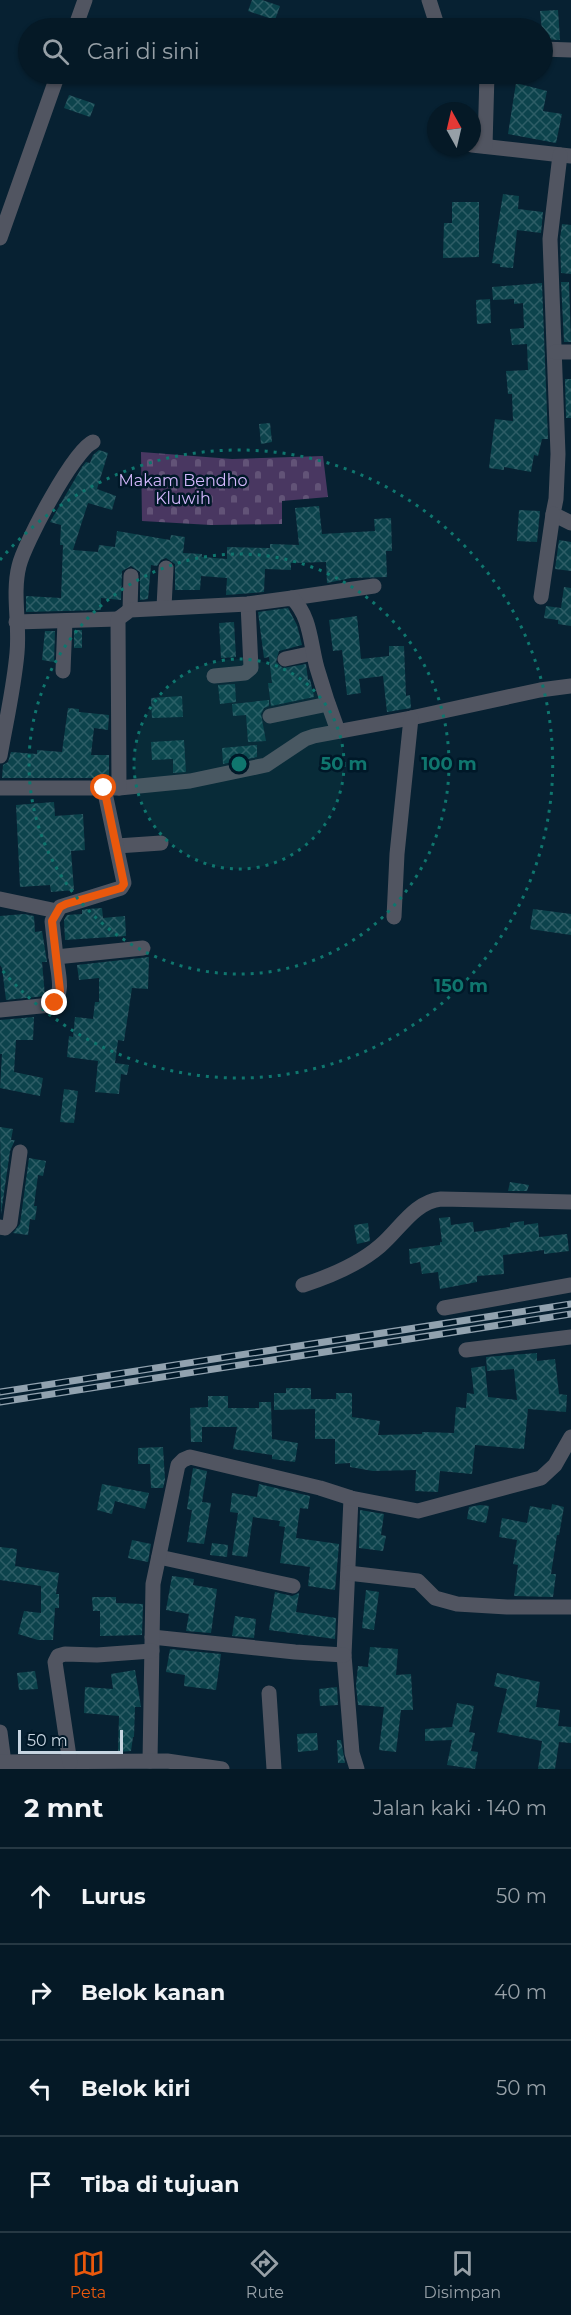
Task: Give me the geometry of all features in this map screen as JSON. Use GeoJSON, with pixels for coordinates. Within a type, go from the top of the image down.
{"type":"FeatureCollection","features":[{"type":"Feature","properties":{"kind":"street"},"geometry":{"type":"LineString","coordinates":[[79,18],[86,0]]}},
{"type":"Feature","properties":{"kind":"street"},"geometry":{"type":"LineString","coordinates":[[429,0],[434,18]]}},
{"type":"Feature","properties":{"kind":"street"},"geometry":{"type":"LineString","coordinates":[[553,49],[571,50]]}},
{"type":"Feature","properties":{"kind":"street"},"geometry":{"type":"LineString","coordinates":[[0,238],[54,84]]}},
{"type":"Feature","properties":{"kind":"street"},"geometry":{"type":"LineString","coordinates":[[481,111],[483,84]]}},
{"type":"Feature","properties":{"kind":"street"},"geometry":{"type":"LineString","coordinates":[[481,146],[566,155],[550,239],[558,454],[556,499],[541,597]]}},
{"type":"Feature","properties":{"kind":"street"},"geometry":{"type":"LineString","coordinates":[[555,352],[571,352]]}},
{"type":"Feature","properties":{"kind":"street"},"geometry":{"type":"LineString","coordinates":[[0,756],[18,651],[16,622],[19,566],[48,503],[83,449],[93,442]]}},
{"type":"Feature","properties":{"kind":"street"},"geometry":{"type":"LineString","coordinates":[[554,514],[571,524]]}},
{"type":"Feature","properties":{"kind":"street"},"geometry":{"type":"LineString","coordinates":[[164,608],[166,568]]}},
{"type":"Feature","properties":{"kind":"street"},"geometry":{"type":"LineString","coordinates":[[0,1010],[51,1005],[58,1000],[60,991],[52,921],[57,911],[66,904],[121,888],[124,884],[117,846],[112,788],[124,615],[131,576]]}},
{"type":"Feature","properties":{"kind":"street"},"geometry":{"type":"LineString","coordinates":[[16,622],[65,621],[164,608],[248,604],[374,586]]}},
{"type":"Feature","properties":{"kind":"street"},"geometry":{"type":"LineString","coordinates":[[292,598],[306,616],[328,704],[338,730]]}},
{"type":"Feature","properties":{"kind":"street"},"geometry":{"type":"LineString","coordinates":[[214,676],[245,673],[251,669],[248,604]]}},
{"type":"Feature","properties":{"kind":"street"},"geometry":{"type":"LineString","coordinates":[[63,670],[65,621]]}},
{"type":"Feature","properties":{"kind":"street"},"geometry":{"type":"LineString","coordinates":[[285,659],[314,653]]}},
{"type":"Feature","properties":{"kind":"street"},"geometry":{"type":"LineString","coordinates":[[0,788],[112,788],[190,781],[266,765],[305,739],[338,730],[411,718],[566,686]]}},
{"type":"Feature","properties":{"kind":"street"},"geometry":{"type":"LineString","coordinates":[[270,716],[328,704]]}},
{"type":"Feature","properties":{"kind":"street"},"geometry":{"type":"LineString","coordinates":[[394,916],[397,854],[411,718]]}},
{"type":"Feature","properties":{"kind":"street"},"geometry":{"type":"LineString","coordinates":[[117,846],[161,843]]}},
{"type":"Feature","properties":{"kind":"street"},"geometry":{"type":"LineString","coordinates":[[0,899],[57,911]]}},
{"type":"Feature","properties":{"kind":"street"},"geometry":{"type":"LineString","coordinates":[[56,957],[143,948]]}},
{"type":"Feature","properties":{"kind":"street"},"geometry":{"type":"LineString","coordinates":[[0,1227],[5,1228],[10,1223],[20,1152]]}},
{"type":"Feature","properties":{"kind":"street"},"geometry":{"type":"LineString","coordinates":[[303,1285],[354,1264],[380,1246],[418,1207],[428,1200],[571,1203]]}},
{"type":"Feature","properties":{"kind":"street"},"geometry":{"type":"LineString","coordinates":[[444,1308],[571,1285]]}},
{"type":"Feature","properties":{"kind":"street"},"geometry":{"type":"LineString","coordinates":[[466,1350],[571,1337]]}},
{"type":"Feature","properties":{"kind":"street"},"geometry":{"type":"LineString","coordinates":[[150,1761],[153,1584],[177,1465],[183,1460],[190,1457],[320,1488],[422,1516],[541,1478],[555,1465],[571,1437]]}},
{"type":"Feature","properties":{"kind":"street"},"geometry":{"type":"LineString","coordinates":[[351,1498],[344,1655],[352,1753],[357,1769]]}},
{"type":"Feature","properties":{"kind":"street"},"geometry":{"type":"LineString","coordinates":[[159,1557],[293,1586]]}},
{"type":"Feature","properties":{"kind":"street"},"geometry":{"type":"LineString","coordinates":[[348,1573],[418,1581],[435,1598],[457,1604],[571,1607]]}},
{"type":"Feature","properties":{"kind":"street"},"geometry":{"type":"LineString","coordinates":[[70,1763],[55,1662],[58,1656],[65,1654],[97,1655],[152,1644],[344,1655]]}},
{"type":"Feature","properties":{"kind":"street"},"geometry":{"type":"LineString","coordinates":[[269,1693],[274,1769]]}},
{"type":"Feature","properties":{"kind":"street"},"geometry":{"type":"LineString","coordinates":[[0,1732],[2,1762],[150,1761],[167,1765],[222,1769]]}},
{"type":"Feature","properties":{"kind":"green space","name":"Makam Bendho Kluwih"},"geometry":{"type":"Polygon","coordinates":[[[141,452],[232,459],[323,456],[328,497],[282,501],[282,524],[211,525],[142,521],[141,452]]]}},
{"type":"Feature","properties":{"kind":"building"},"geometry":{"type":"Polygon","coordinates":[[[252,0],[262,0],[280,6],[276,18],[248,11],[252,0]]]}},
{"type":"Feature","properties":{"kind":"building"},"geometry":{"type":"Polygon","coordinates":[[[558,10],[560,40],[553,40],[553,18],[541,18],[540,11],[558,10]]]}},
{"type":"Feature","properties":{"kind":"building"},"geometry":{"type":"Polygon","coordinates":[[[516,84],[547,91],[543,111],[562,114],[556,143],[508,134],[516,84]]]}},
{"type":"Feature","properties":{"kind":"building"},"geometry":{"type":"Polygon","coordinates":[[[69,95],[95,104],[90,117],[64,108],[69,95]]]}},
{"type":"Feature","properties":{"kind":"building"},"geometry":{"type":"Polygon","coordinates":[[[503,194],[519,196],[518,209],[543,212],[541,233],[517,230],[513,268],[500,267],[500,264],[492,263],[503,194]]]}},
{"type":"Feature","properties":{"kind":"building"},"geometry":{"type":"Polygon","coordinates":[[[452,202],[479,202],[479,257],[443,258],[444,223],[452,223],[452,202]]]}},
{"type":"Feature","properties":{"kind":"building"},"geometry":{"type":"Polygon","coordinates":[[[562,224],[571,225],[571,274],[561,273],[562,224]]]}},
{"type":"Feature","properties":{"kind":"building"},"geometry":{"type":"Polygon","coordinates":[[[561,282],[569,282],[571,342],[564,342],[561,282]]]}},
{"type":"Feature","properties":{"kind":"building"},"geometry":{"type":"Polygon","coordinates":[[[542,283],[548,439],[542,439],[538,456],[534,455],[531,472],[504,467],[504,470],[489,468],[495,419],[513,421],[512,394],[508,394],[506,371],[528,370],[527,344],[512,345],[510,329],[524,328],[523,303],[514,304],[514,299],[493,300],[492,287],[542,283]]]}},
{"type":"Feature","properties":{"kind":"building"},"geometry":{"type":"Polygon","coordinates":[[[490,299],[491,323],[477,324],[476,300],[490,299]]]}},
{"type":"Feature","properties":{"kind":"building"},"geometry":{"type":"Polygon","coordinates":[[[565,379],[571,379],[571,418],[566,418],[565,379]]]}},
{"type":"Feature","properties":{"kind":"building"},"geometry":{"type":"Polygon","coordinates":[[[270,423],[272,442],[261,444],[259,424],[270,423]]]}},
{"type":"Feature","properties":{"kind":"building"},"geometry":{"type":"Polygon","coordinates":[[[99,450],[108,453],[97,489],[116,496],[112,510],[88,503],[73,550],[98,552],[99,545],[115,547],[117,531],[170,540],[171,535],[185,537],[183,553],[227,559],[227,547],[270,548],[270,544],[299,545],[295,508],[319,506],[322,534],[375,531],[374,519],[391,518],[392,551],[386,551],[387,577],[351,578],[327,583],[326,562],[291,563],[291,570],[265,569],[264,592],[226,595],[227,578],[201,576],[200,590],[175,590],[175,564],[166,558],[161,560],[157,566],[151,565],[148,599],[140,600],[140,572],[131,566],[122,571],[121,600],[101,598],[101,610],[26,612],[26,596],[61,598],[63,545],[60,545],[61,525],[50,522],[82,467],[86,462],[90,463],[93,455],[99,450]]]}},
{"type":"Feature","properties":{"kind":"building"},"geometry":{"type":"Polygon","coordinates":[[[519,510],[540,511],[537,542],[517,541],[519,510]]]}},
{"type":"Feature","properties":{"kind":"building"},"geometry":{"type":"Polygon","coordinates":[[[559,540],[571,542],[571,571],[555,569],[559,540]]]}},
{"type":"Feature","properties":{"kind":"building"},"geometry":{"type":"Polygon","coordinates":[[[564,587],[571,588],[571,626],[558,624],[558,620],[544,618],[546,606],[561,608],[564,587]]]}},
{"type":"Feature","properties":{"kind":"building"},"geometry":{"type":"Polygon","coordinates":[[[288,608],[297,625],[302,645],[279,651],[276,662],[283,668],[306,664],[308,680],[310,679],[314,697],[271,706],[268,683],[272,683],[269,657],[264,658],[258,612],[288,608]]]}},
{"type":"Feature","properties":{"kind":"building"},"geometry":{"type":"Polygon","coordinates":[[[357,616],[361,659],[389,656],[389,646],[404,646],[406,696],[410,695],[411,708],[387,712],[383,676],[359,679],[361,693],[347,695],[342,650],[333,651],[329,620],[357,616]]]}},
{"type":"Feature","properties":{"kind":"building"},"geometry":{"type":"Polygon","coordinates":[[[234,622],[236,657],[221,658],[219,623],[234,622]]]}},
{"type":"Feature","properties":{"kind":"building"},"geometry":{"type":"Polygon","coordinates":[[[74,630],[82,630],[82,648],[74,648],[74,630]]]}},
{"type":"Feature","properties":{"kind":"building"},"geometry":{"type":"Polygon","coordinates":[[[45,631],[55,631],[54,662],[42,660],[45,631]]]}},
{"type":"Feature","properties":{"kind":"building"},"geometry":{"type":"Polygon","coordinates":[[[235,684],[236,702],[220,704],[218,685],[235,684]]]}},
{"type":"Feature","properties":{"kind":"building"},"geometry":{"type":"Polygon","coordinates":[[[182,696],[183,717],[152,718],[151,698],[182,696]]]}},
{"type":"Feature","properties":{"kind":"building"},"geometry":{"type":"Polygon","coordinates":[[[269,700],[269,706],[264,708],[261,714],[266,741],[248,742],[246,715],[233,716],[232,704],[269,700]]]}},
{"type":"Feature","properties":{"kind":"building"},"geometry":{"type":"Polygon","coordinates":[[[68,708],[79,709],[79,712],[109,715],[108,730],[94,728],[91,755],[109,755],[109,778],[2,778],[3,765],[8,762],[11,752],[37,754],[37,750],[62,752],[68,708]]]}},
{"type":"Feature","properties":{"kind":"building"},"geometry":{"type":"Polygon","coordinates":[[[184,740],[186,772],[173,773],[173,759],[152,760],[151,742],[184,740]]]}},
{"type":"Feature","properties":{"kind":"building"},"geometry":{"type":"Polygon","coordinates":[[[257,745],[257,757],[223,764],[222,748],[257,745]]]}},
{"type":"Feature","properties":{"kind":"building"},"geometry":{"type":"Polygon","coordinates":[[[54,802],[55,816],[83,814],[85,850],[71,851],[74,890],[51,892],[50,885],[20,887],[16,805],[54,802]]]}},
{"type":"Feature","properties":{"kind":"building"},"geometry":{"type":"Polygon","coordinates":[[[102,908],[103,918],[125,916],[126,936],[65,940],[64,920],[67,915],[82,914],[82,910],[87,909],[102,908]]]}},
{"type":"Feature","properties":{"kind":"building"},"geometry":{"type":"Polygon","coordinates":[[[533,909],[571,914],[571,935],[530,929],[533,909]]]}},
{"type":"Feature","properties":{"kind":"building"},"geometry":{"type":"Polygon","coordinates":[[[24,914],[34,916],[35,932],[42,931],[47,962],[42,962],[45,996],[6,1000],[0,965],[0,916],[24,914]]]}},
{"type":"Feature","properties":{"kind":"building"},"geometry":{"type":"Polygon","coordinates":[[[149,957],[148,989],[132,988],[124,1041],[118,1040],[115,1063],[129,1065],[127,1075],[121,1074],[119,1094],[95,1092],[98,1061],[67,1057],[69,1036],[73,1037],[75,1017],[93,1019],[95,1002],[99,1002],[99,978],[79,980],[77,965],[149,957]]]}},
{"type":"Feature","properties":{"kind":"building"},"geometry":{"type":"Polygon","coordinates":[[[34,1017],[33,1040],[16,1040],[14,1072],[43,1078],[40,1096],[0,1088],[2,1054],[0,1054],[0,1020],[34,1017]]]}},
{"type":"Feature","properties":{"kind":"building"},"geometry":{"type":"Polygon","coordinates":[[[64,1089],[78,1091],[74,1123],[60,1122],[64,1089]]]}},
{"type":"Feature","properties":{"kind":"building"},"geometry":{"type":"Polygon","coordinates":[[[0,1127],[13,1129],[11,1140],[15,1140],[10,1151],[1,1214],[0,1127]]]}},
{"type":"Feature","properties":{"kind":"building"},"geometry":{"type":"Polygon","coordinates":[[[29,1158],[46,1161],[43,1176],[38,1175],[34,1206],[37,1206],[35,1220],[30,1219],[28,1235],[13,1233],[20,1224],[29,1158]]]}},
{"type":"Feature","properties":{"kind":"building"},"geometry":{"type":"Polygon","coordinates":[[[510,1182],[529,1185],[527,1191],[508,1191],[510,1182]]]}},
{"type":"Feature","properties":{"kind":"building"},"geometry":{"type":"Polygon","coordinates":[[[450,1217],[451,1225],[473,1222],[474,1232],[510,1227],[510,1223],[524,1221],[524,1225],[538,1223],[539,1237],[567,1234],[569,1251],[544,1254],[544,1250],[503,1255],[504,1274],[477,1276],[477,1282],[440,1289],[438,1272],[422,1274],[420,1262],[410,1264],[409,1249],[440,1245],[442,1242],[439,1218],[450,1217]]]}},
{"type":"Feature","properties":{"kind":"building"},"geometry":{"type":"Polygon","coordinates":[[[368,1223],[370,1241],[357,1244],[354,1225],[368,1223]]]}},
{"type":"Feature","properties":{"kind":"building"},"geometry":{"type":"Polygon","coordinates":[[[537,1353],[537,1361],[555,1359],[559,1394],[567,1395],[566,1412],[528,1409],[524,1449],[475,1445],[472,1474],[440,1471],[438,1492],[415,1491],[416,1470],[373,1471],[350,1467],[350,1463],[335,1464],[335,1439],[315,1439],[315,1409],[274,1410],[274,1393],[286,1393],[286,1388],[311,1388],[311,1399],[336,1399],[336,1393],[352,1393],[352,1417],[380,1421],[378,1435],[422,1434],[422,1432],[454,1433],[456,1407],[466,1408],[467,1393],[474,1394],[471,1368],[485,1366],[488,1397],[517,1400],[514,1369],[487,1371],[486,1357],[537,1353]]]}},
{"type":"Feature","properties":{"kind":"building"},"geometry":{"type":"Polygon","coordinates":[[[208,1396],[228,1396],[228,1408],[259,1408],[259,1402],[271,1402],[272,1439],[298,1443],[295,1462],[272,1459],[272,1455],[233,1449],[237,1427],[202,1427],[202,1442],[191,1442],[190,1408],[208,1407],[208,1396]]]}},
{"type":"Feature","properties":{"kind":"building"},"geometry":{"type":"Polygon","coordinates":[[[163,1447],[165,1480],[163,1488],[151,1488],[150,1464],[138,1464],[138,1448],[163,1447]]]}},
{"type":"Feature","properties":{"kind":"building"},"geometry":{"type":"Polygon","coordinates":[[[193,1468],[207,1471],[202,1502],[211,1503],[204,1544],[187,1542],[192,1510],[187,1509],[193,1468]]]}},
{"type":"Feature","properties":{"kind":"building"},"geometry":{"type":"Polygon","coordinates":[[[102,1484],[149,1493],[145,1509],[115,1501],[112,1514],[97,1510],[102,1484]]]}},
{"type":"Feature","properties":{"kind":"building"},"geometry":{"type":"Polygon","coordinates":[[[259,1484],[310,1496],[308,1509],[300,1508],[296,1538],[339,1544],[335,1590],[308,1586],[310,1567],[280,1563],[285,1527],[279,1526],[280,1521],[253,1517],[247,1557],[232,1555],[238,1513],[230,1512],[232,1493],[257,1497],[259,1484]]]}},
{"type":"Feature","properties":{"kind":"building"},"geometry":{"type":"Polygon","coordinates":[[[552,1504],[564,1507],[551,1574],[556,1574],[553,1597],[514,1596],[518,1565],[513,1564],[517,1540],[499,1537],[502,1518],[527,1523],[530,1506],[551,1510],[552,1504]]]}},
{"type":"Feature","properties":{"kind":"building"},"geometry":{"type":"Polygon","coordinates":[[[489,1506],[486,1523],[467,1519],[469,1507],[489,1506]]]}},
{"type":"Feature","properties":{"kind":"building"},"geometry":{"type":"Polygon","coordinates":[[[360,1510],[384,1514],[381,1535],[386,1536],[383,1551],[359,1548],[360,1510]]]}},
{"type":"Feature","properties":{"kind":"building"},"geometry":{"type":"Polygon","coordinates":[[[132,1540],[151,1544],[148,1562],[128,1558],[132,1540]]]}},
{"type":"Feature","properties":{"kind":"building"},"geometry":{"type":"Polygon","coordinates":[[[212,1543],[228,1545],[227,1557],[210,1555],[212,1543]]]}},
{"type":"Feature","properties":{"kind":"building"},"geometry":{"type":"Polygon","coordinates":[[[0,1547],[17,1549],[15,1566],[59,1573],[56,1594],[59,1594],[59,1608],[55,1608],[53,1640],[38,1640],[18,1634],[24,1611],[41,1613],[41,1586],[0,1580],[0,1547]]]}},
{"type":"Feature","properties":{"kind":"building"},"geometry":{"type":"Polygon","coordinates":[[[172,1576],[194,1579],[193,1585],[217,1589],[211,1633],[186,1631],[189,1614],[166,1610],[172,1576]]]}},
{"type":"Feature","properties":{"kind":"building"},"geometry":{"type":"Polygon","coordinates":[[[366,1590],[379,1592],[374,1630],[362,1628],[366,1590]]]}},
{"type":"Feature","properties":{"kind":"building"},"geometry":{"type":"Polygon","coordinates":[[[275,1592],[292,1596],[299,1593],[296,1612],[336,1618],[335,1639],[269,1630],[275,1592]]]}},
{"type":"Feature","properties":{"kind":"building"},"geometry":{"type":"Polygon","coordinates":[[[92,1597],[116,1597],[116,1603],[143,1604],[142,1635],[100,1636],[100,1611],[93,1611],[92,1597]]]}},
{"type":"Feature","properties":{"kind":"building"},"geometry":{"type":"Polygon","coordinates":[[[235,1616],[256,1619],[254,1638],[232,1636],[235,1616]]]}},
{"type":"Feature","properties":{"kind":"building"},"geometry":{"type":"Polygon","coordinates":[[[370,1647],[398,1649],[396,1675],[411,1674],[413,1710],[401,1710],[396,1752],[379,1750],[384,1707],[358,1705],[356,1685],[358,1666],[368,1667],[370,1647]]]}},
{"type":"Feature","properties":{"kind":"building"},"geometry":{"type":"Polygon","coordinates":[[[170,1649],[221,1654],[216,1690],[184,1686],[185,1675],[166,1672],[170,1649]]]}},
{"type":"Feature","properties":{"kind":"building"},"geometry":{"type":"Polygon","coordinates":[[[135,1670],[141,1707],[135,1707],[131,1751],[118,1752],[119,1716],[84,1713],[85,1687],[113,1689],[111,1674],[135,1670]]]}},
{"type":"Feature","properties":{"kind":"building"},"geometry":{"type":"Polygon","coordinates":[[[35,1671],[38,1689],[19,1690],[17,1673],[35,1671]]]}},
{"type":"Feature","properties":{"kind":"building"},"geometry":{"type":"Polygon","coordinates":[[[497,1673],[540,1682],[536,1707],[560,1710],[558,1726],[571,1727],[571,1743],[559,1742],[555,1769],[538,1769],[542,1741],[497,1732],[507,1689],[494,1686],[497,1673]]]}},
{"type":"Feature","properties":{"kind":"building"},"geometry":{"type":"Polygon","coordinates":[[[337,1687],[338,1705],[320,1706],[319,1689],[337,1687]]]}},
{"type":"Feature","properties":{"kind":"building"},"geometry":{"type":"Polygon","coordinates":[[[457,1703],[474,1706],[469,1732],[475,1733],[471,1751],[478,1752],[475,1769],[447,1765],[452,1740],[425,1741],[425,1729],[452,1727],[457,1703]]]}},
{"type":"Feature","properties":{"kind":"building"},"geometry":{"type":"Polygon","coordinates":[[[317,1733],[318,1750],[298,1752],[297,1734],[317,1733]]]}},
{"type":"Feature","properties":{"kind":"building"},"geometry":{"type":"Polygon","coordinates":[[[337,1740],[341,1740],[345,1763],[338,1763],[337,1740]]]}},
{"type":"Feature","properties":{"kind":"railway"},"geometry":{"type":"LineString","coordinates":[[0,1392],[571,1304]]}},
{"type":"Feature","properties":{"kind":"railway"},"geometry":{"type":"LineString","coordinates":[[0,1402],[571,1314]]}},
{"type":"Feature","properties":{"kind":"route"},"geometry":{"type":"LineString","coordinates":[[55,1003],[60,991],[52,921],[57,911],[66,904],[121,888],[124,884],[104,788]]}}]}
